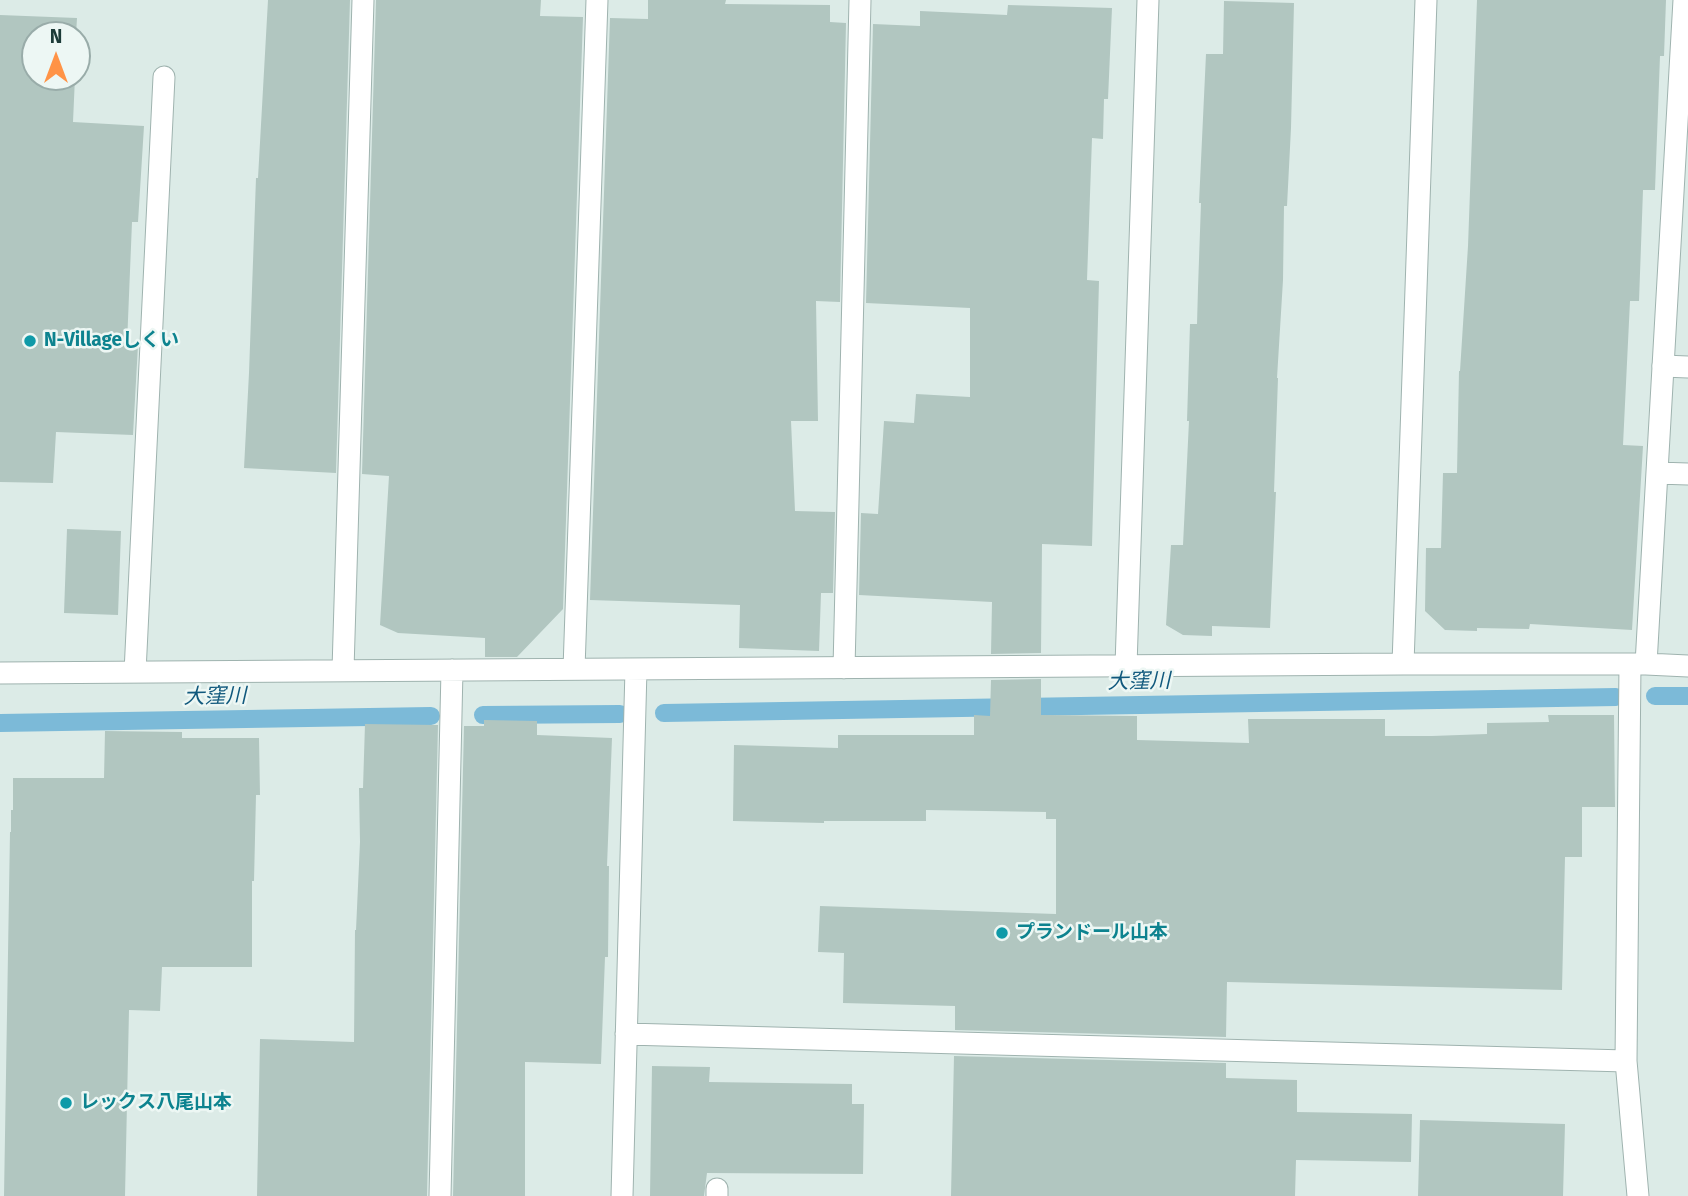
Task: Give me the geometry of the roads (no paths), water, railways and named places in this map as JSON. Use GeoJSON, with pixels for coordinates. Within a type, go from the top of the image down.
{"type":"FeatureCollection","features":[{"type":"Feature","properties":{"kind":"street"},"geometry":{"type":"LineString","coordinates":[[343,670],[363,0]]}},
{"type":"Feature","properties":{"kind":"street"},"geometry":{"type":"LineString","coordinates":[[574,670],[597,0]]}},
{"type":"Feature","properties":{"kind":"street"},"geometry":{"type":"LineString","coordinates":[[844,668],[860,0]]}},
{"type":"Feature","properties":{"kind":"street"},"geometry":{"type":"LineString","coordinates":[[1126,666],[1148,0]]}},
{"type":"Feature","properties":{"kind":"street"},"geometry":{"type":"LineString","coordinates":[[1403,664],[1426,0]]}},
{"type":"Feature","properties":{"kind":"street"},"geometry":{"type":"LineString","coordinates":[[1638,1196],[1626,1061],[1638,664],[1657,473],[1663,366],[1681,166],[1684,0]]}},
{"type":"Feature","properties":{"kind":"street"},"geometry":{"type":"LineString","coordinates":[[135,672],[164,77]]}},
{"type":"Feature","properties":{"kind":"street"},"geometry":{"type":"LineString","coordinates":[[1663,366],[1688,367]]}},
{"type":"Feature","properties":{"kind":"street"},"geometry":{"type":"LineString","coordinates":[[1657,473],[1688,474]]}},
{"type":"Feature","properties":{"kind":"street"},"geometry":{"type":"LineString","coordinates":[[0,673],[1403,664],[1688,666]]}},
{"type":"Feature","properties":{"kind":"street"},"geometry":{"type":"LineString","coordinates":[[440,1196],[452,670]]}},
{"type":"Feature","properties":{"kind":"street"},"geometry":{"type":"LineString","coordinates":[[622,1196],[636,670]]}},
{"type":"Feature","properties":{"kind":"street"},"geometry":{"type":"LineString","coordinates":[[626,1034],[1626,1061]]}},
{"type":"Feature","properties":{"kind":"waterway","name":"大窪川"},"geometry":{"type":"LineString","coordinates":[[1655,696],[1688,696]]}},
{"type":"Feature","properties":{"kind":"waterway","name":"大窪川"},"geometry":{"type":"LineString","coordinates":[[664,713],[1616,697]]}},
{"type":"Feature","properties":{"kind":"waterway","name":"大窪川"},"geometry":{"type":"LineString","coordinates":[[483,715],[620,714]]}},
{"type":"Feature","properties":{"kind":"waterway","name":"大窪川"},"geometry":{"type":"LineString","coordinates":[[0,723],[431,716]]}},
{"type":"Feature","properties":{"kind":"place","name":"N-Villageしくい"},"geometry":{"type":"Point","coordinates":[30,341]}},
{"type":"Feature","properties":{"kind":"place","name":"プランドール山本"},"geometry":{"type":"Point","coordinates":[1002,933]}},
{"type":"Feature","properties":{"kind":"place","name":"レックス八尾山本"},"geometry":{"type":"Point","coordinates":[66,1103]}}]}
